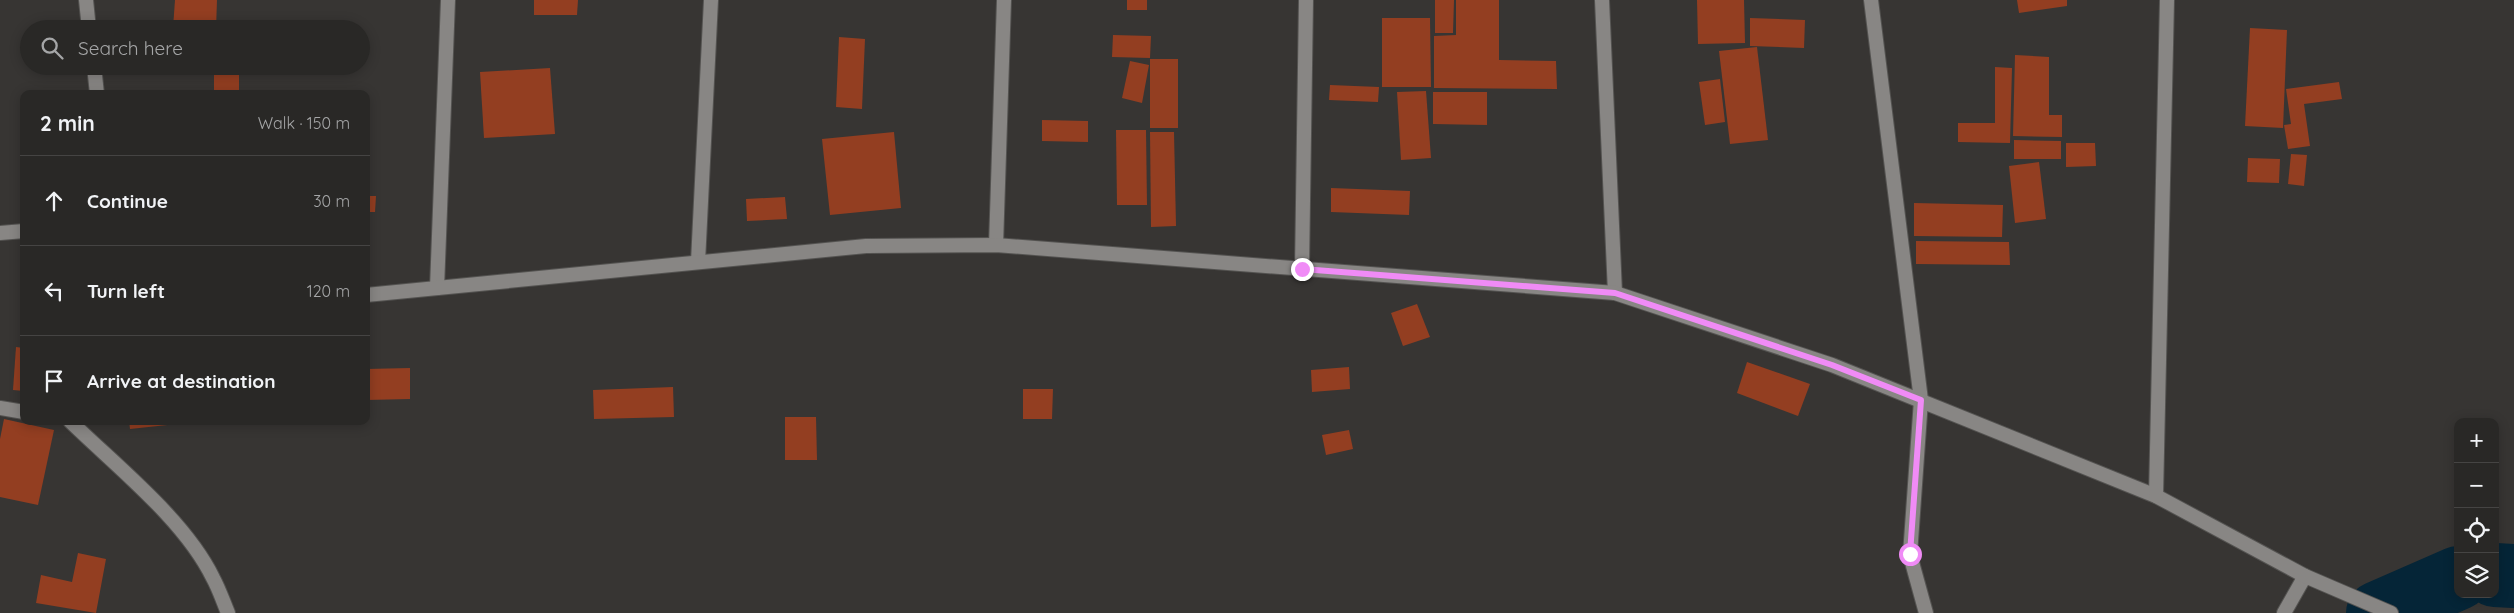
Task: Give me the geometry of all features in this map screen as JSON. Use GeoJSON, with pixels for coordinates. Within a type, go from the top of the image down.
{"type":"FeatureCollection","features":[{"type":"Feature","properties":{"kind":"street"},"geometry":{"type":"LineString","coordinates":[[86,0],[88,20]]}},
{"type":"Feature","properties":{"kind":"street"},"geometry":{"type":"LineString","coordinates":[[437,288],[448,0]]}},
{"type":"Feature","properties":{"kind":"street"},"geometry":{"type":"LineString","coordinates":[[698,262],[711,0]]}},
{"type":"Feature","properties":{"kind":"street"},"geometry":{"type":"LineString","coordinates":[[996,245],[1004,0]]}},
{"type":"Feature","properties":{"kind":"street"},"geometry":{"type":"LineString","coordinates":[[1302,269],[1306,0]]}},
{"type":"Feature","properties":{"kind":"street"},"geometry":{"type":"LineString","coordinates":[[1602,0],[1615,293]]}},
{"type":"Feature","properties":{"kind":"street"},"geometry":{"type":"LineString","coordinates":[[1871,0],[1921,400],[1910,554],[1926,613]]}},
{"type":"Feature","properties":{"kind":"street"},"geometry":{"type":"LineString","coordinates":[[2156,496],[2167,0]]}},
{"type":"Feature","properties":{"kind":"street"},"geometry":{"type":"LineString","coordinates":[[95,75],[97,90]]}},
{"type":"Feature","properties":{"kind":"street"},"geometry":{"type":"LineString","coordinates":[[0,233],[20,231]]}},
{"type":"Feature","properties":{"kind":"street"},"geometry":{"type":"LineString","coordinates":[[370,294],[866,246],[996,245],[1615,293],[1832,365],[2156,496],[2305,576],[2391,613]]}},
{"type":"Feature","properties":{"kind":"street"},"geometry":{"type":"LineString","coordinates":[[0,408],[20,411]]}},
{"type":"Feature","properties":{"kind":"street"},"geometry":{"type":"LineString","coordinates":[[74,425],[150,498],[187,538],[213,577],[228,613]]}},
{"type":"Feature","properties":{"kind":"street"},"geometry":{"type":"LineString","coordinates":[[2284,613],[2305,576]]}},
{"type":"Feature","properties":{"kind":"building"},"geometry":{"type":"Polygon","coordinates":[[[175,0],[217,0],[216,20],[174,20],[175,0]]]}},
{"type":"Feature","properties":{"kind":"building"},"geometry":{"type":"Polygon","coordinates":[[[534,0],[578,0],[577,15],[534,15],[534,0]]]}},
{"type":"Feature","properties":{"kind":"building"},"geometry":{"type":"Polygon","coordinates":[[[1127,0],[1147,0],[1147,10],[1127,10],[1127,0]]]}},
{"type":"Feature","properties":{"kind":"building"},"geometry":{"type":"Polygon","coordinates":[[[1435,0],[1454,0],[1453,33],[1435,33],[1435,0]]]}},
{"type":"Feature","properties":{"kind":"building"},"geometry":{"type":"Polygon","coordinates":[[[1456,0],[1499,0],[1499,60],[1556,61],[1557,89],[1434,88],[1434,36],[1456,35],[1456,0]]]}},
{"type":"Feature","properties":{"kind":"building"},"geometry":{"type":"Polygon","coordinates":[[[1697,0],[1744,0],[1745,43],[1698,44],[1697,0]]]}},
{"type":"Feature","properties":{"kind":"building"},"geometry":{"type":"Polygon","coordinates":[[[2017,0],[2067,0],[2067,6],[2019,13],[2017,0]]]}},
{"type":"Feature","properties":{"kind":"building"},"geometry":{"type":"Polygon","coordinates":[[[1382,18],[1430,18],[1431,87],[1382,87],[1382,18]]]}},
{"type":"Feature","properties":{"kind":"building"},"geometry":{"type":"Polygon","coordinates":[[[1750,18],[1805,20],[1804,48],[1750,46],[1750,18]]]}},
{"type":"Feature","properties":{"kind":"building"},"geometry":{"type":"Polygon","coordinates":[[[2250,28],[2287,30],[2283,128],[2245,126],[2250,28]]]}},
{"type":"Feature","properties":{"kind":"building"},"geometry":{"type":"Polygon","coordinates":[[[1113,35],[1151,36],[1150,58],[1112,57],[1113,35]]]}},
{"type":"Feature","properties":{"kind":"building"},"geometry":{"type":"Polygon","coordinates":[[[839,37],[865,39],[862,109],[836,107],[839,37]]]}},
{"type":"Feature","properties":{"kind":"building"},"geometry":{"type":"Polygon","coordinates":[[[1757,47],[1768,140],[1730,144],[1719,51],[1757,47]]]}},
{"type":"Feature","properties":{"kind":"building"},"geometry":{"type":"Polygon","coordinates":[[[2015,55],[2049,57],[2049,115],[2062,115],[2062,137],[2013,136],[2015,55]]]}},
{"type":"Feature","properties":{"kind":"building"},"geometry":{"type":"Polygon","coordinates":[[[1150,59],[1178,59],[1178,128],[1150,128],[1150,59]]]}},
{"type":"Feature","properties":{"kind":"building"},"geometry":{"type":"Polygon","coordinates":[[[1130,61],[1149,65],[1142,103],[1122,98],[1130,61]]]}},
{"type":"Feature","properties":{"kind":"building"},"geometry":{"type":"Polygon","coordinates":[[[1995,67],[2012,68],[2010,143],[1958,142],[1958,123],[1995,123],[1995,67]]]}},
{"type":"Feature","properties":{"kind":"building"},"geometry":{"type":"Polygon","coordinates":[[[550,68],[555,134],[484,138],[480,72],[550,68]]]}},
{"type":"Feature","properties":{"kind":"building"},"geometry":{"type":"Polygon","coordinates":[[[214,75],[239,75],[239,90],[214,90],[214,75]]]}},
{"type":"Feature","properties":{"kind":"building"},"geometry":{"type":"Polygon","coordinates":[[[1720,79],[1725,122],[1705,125],[1699,82],[1720,79]]]}},
{"type":"Feature","properties":{"kind":"building"},"geometry":{"type":"Polygon","coordinates":[[[2339,82],[2342,99],[2304,104],[2310,146],[2288,149],[2284,125],[2291,124],[2286,89],[2339,82]]]}},
{"type":"Feature","properties":{"kind":"building"},"geometry":{"type":"Polygon","coordinates":[[[1330,85],[1379,87],[1378,102],[1329,100],[1330,85]]]}},
{"type":"Feature","properties":{"kind":"building"},"geometry":{"type":"Polygon","coordinates":[[[1426,91],[1431,158],[1401,160],[1397,92],[1426,91]]]}},
{"type":"Feature","properties":{"kind":"building"},"geometry":{"type":"Polygon","coordinates":[[[1433,92],[1487,92],[1487,125],[1433,124],[1433,92]]]}},
{"type":"Feature","properties":{"kind":"building"},"geometry":{"type":"Polygon","coordinates":[[[1042,120],[1088,121],[1088,142],[1042,141],[1042,120]]]}},
{"type":"Feature","properties":{"kind":"building"},"geometry":{"type":"Polygon","coordinates":[[[1116,130],[1146,130],[1147,205],[1117,205],[1116,130]]]}},
{"type":"Feature","properties":{"kind":"building"},"geometry":{"type":"Polygon","coordinates":[[[894,132],[901,208],[830,215],[822,139],[894,132]]]}},
{"type":"Feature","properties":{"kind":"building"},"geometry":{"type":"Polygon","coordinates":[[[1150,132],[1174,132],[1176,226],[1151,227],[1150,132]]]}},
{"type":"Feature","properties":{"kind":"building"},"geometry":{"type":"Polygon","coordinates":[[[2014,140],[2061,141],[2061,159],[2014,159],[2014,140]]]}},
{"type":"Feature","properties":{"kind":"building"},"geometry":{"type":"Polygon","coordinates":[[[2066,143],[2095,143],[2096,166],[2066,167],[2066,143]]]}},
{"type":"Feature","properties":{"kind":"building"},"geometry":{"type":"Polygon","coordinates":[[[2291,154],[2307,155],[2304,186],[2288,184],[2291,154]]]}},
{"type":"Feature","properties":{"kind":"building"},"geometry":{"type":"Polygon","coordinates":[[[2248,158],[2280,159],[2279,183],[2247,182],[2248,158]]]}},
{"type":"Feature","properties":{"kind":"building"},"geometry":{"type":"Polygon","coordinates":[[[2039,162],[2046,219],[2015,223],[2009,166],[2039,162]]]}},
{"type":"Feature","properties":{"kind":"building"},"geometry":{"type":"Polygon","coordinates":[[[1331,188],[1410,191],[1409,215],[1331,212],[1331,188]]]}},
{"type":"Feature","properties":{"kind":"building"},"geometry":{"type":"Polygon","coordinates":[[[370,196],[376,196],[375,212],[370,212],[370,196]]]}},
{"type":"Feature","properties":{"kind":"building"},"geometry":{"type":"Polygon","coordinates":[[[785,197],[787,219],[747,221],[746,199],[785,197]]]}},
{"type":"Feature","properties":{"kind":"building"},"geometry":{"type":"Polygon","coordinates":[[[1914,203],[2003,205],[2002,237],[1914,236],[1914,203]]]}},
{"type":"Feature","properties":{"kind":"building"},"geometry":{"type":"Polygon","coordinates":[[[1916,241],[2009,242],[2010,265],[1916,264],[1916,241]]]}},
{"type":"Feature","properties":{"kind":"building"},"geometry":{"type":"Polygon","coordinates":[[[1417,304],[1430,337],[1403,346],[1391,313],[1417,304]]]}},
{"type":"Feature","properties":{"kind":"building"},"geometry":{"type":"Polygon","coordinates":[[[16,347],[20,348],[20,391],[13,390],[16,347]]]}},
{"type":"Feature","properties":{"kind":"building"},"geometry":{"type":"Polygon","coordinates":[[[1747,362],[1810,384],[1798,416],[1737,393],[1747,362]]]}},
{"type":"Feature","properties":{"kind":"building"},"geometry":{"type":"Polygon","coordinates":[[[1349,367],[1350,389],[1312,392],[1311,370],[1349,367]]]}},
{"type":"Feature","properties":{"kind":"building"},"geometry":{"type":"Polygon","coordinates":[[[410,368],[410,399],[370,400],[370,369],[410,368]]]}},
{"type":"Feature","properties":{"kind":"building"},"geometry":{"type":"Polygon","coordinates":[[[673,387],[674,417],[594,419],[593,390],[673,387]]]}},
{"type":"Feature","properties":{"kind":"building"},"geometry":{"type":"Polygon","coordinates":[[[1023,389],[1053,389],[1052,419],[1023,419],[1023,389]]]}},
{"type":"Feature","properties":{"kind":"building"},"geometry":{"type":"Polygon","coordinates":[[[785,417],[816,417],[817,460],[785,460],[785,417]]]}},
{"type":"Feature","properties":{"kind":"building"},"geometry":{"type":"Polygon","coordinates":[[[4,419],[20,423],[20,425],[31,425],[54,430],[38,505],[0,497],[0,439],[4,419]]]}},
{"type":"Feature","properties":{"kind":"building"},"geometry":{"type":"Polygon","coordinates":[[[130,425],[167,425],[130,429],[130,425]]]}},
{"type":"Feature","properties":{"kind":"building"},"geometry":{"type":"Polygon","coordinates":[[[1349,430],[1353,449],[1326,455],[1322,435],[1349,430]]]}},
{"type":"Feature","properties":{"kind":"building"},"geometry":{"type":"Polygon","coordinates":[[[78,553],[106,559],[96,613],[36,603],[41,575],[72,582],[78,553]]]}},
{"type":"Feature","properties":{"kind":"waterway"},"geometry":{"type":"LineString","coordinates":[[2499,575],[2514,576]]}},
{"type":"Feature","properties":{"kind":"waterway"},"geometry":{"type":"LineString","coordinates":[[2378,613],[2454,580]]}},
{"type":"Feature","properties":{"kind":"route"},"geometry":{"type":"LineString","coordinates":[[1302,269],[1615,293],[1832,365],[1921,400],[1910,554]]}}]}
